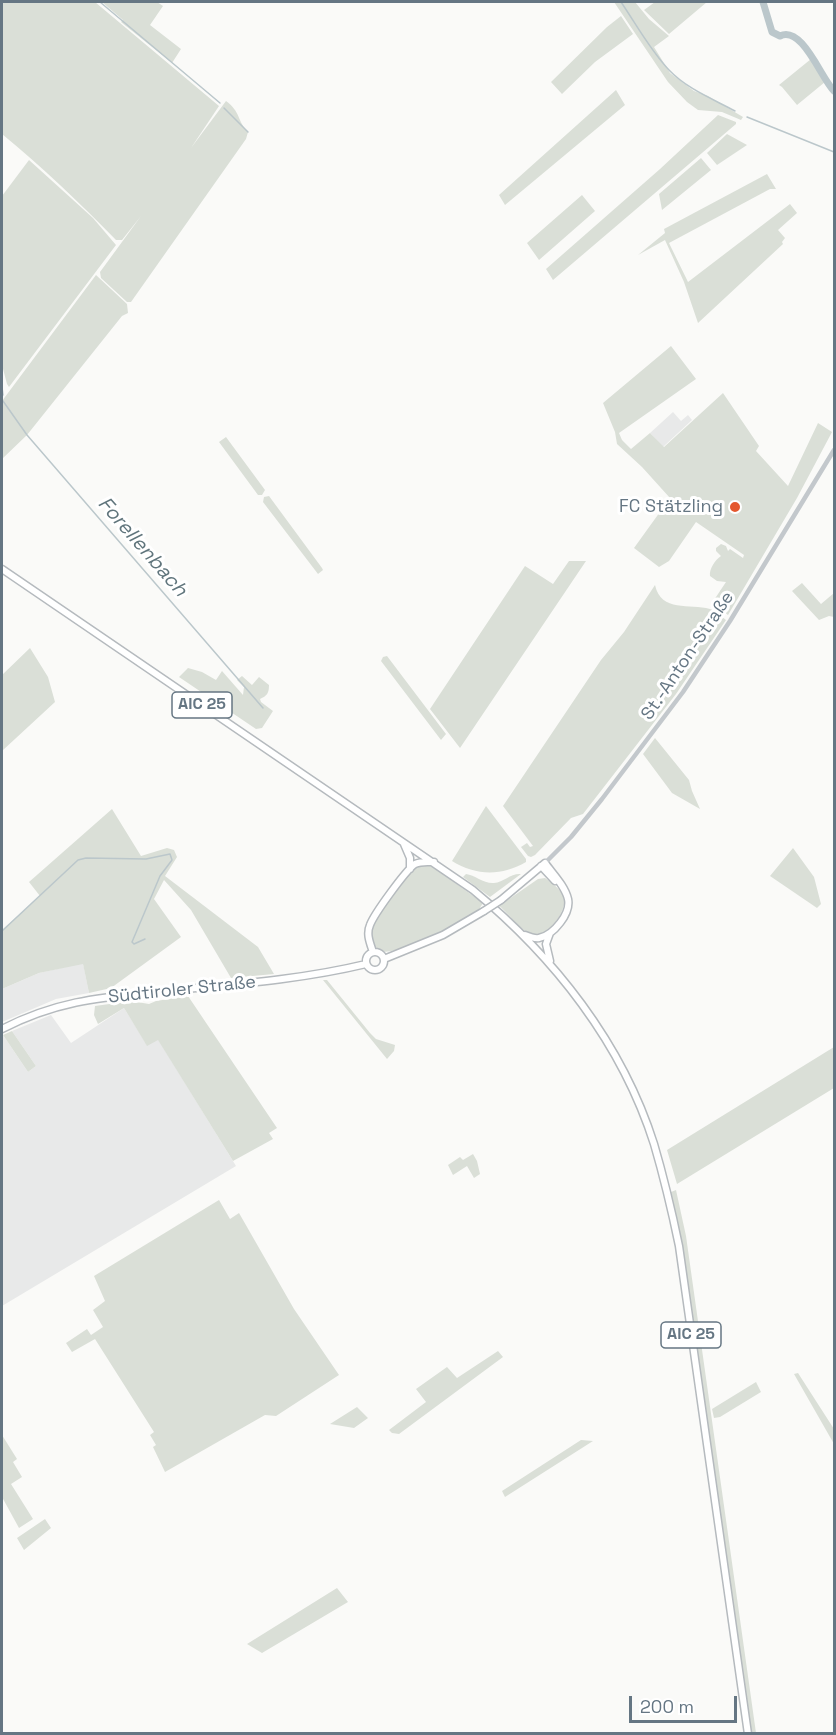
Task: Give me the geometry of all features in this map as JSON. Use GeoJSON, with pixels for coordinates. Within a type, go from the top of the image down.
{"type":"FeatureCollection","features":[{"type":"Feature","properties":{"kind":"main road","name":"AIC 25"},"geometry":{"type":"LineString","coordinates":[[2,569],[473,890],[525,935],[551,964],[591,1016],[634,1094],[653,1142],[668,1192],[679,1246],[747,1734]]}},
{"type":"Feature","properties":{"kind":"main road"},"geometry":{"type":"LineString","coordinates":[[402,841],[409,853],[410,868]]}},
{"type":"Feature","properties":{"kind":"main road"},"geometry":{"type":"LineString","coordinates":[[373,952],[368,937],[369,926],[410,868],[420,862],[434,862]]}},
{"type":"Feature","properties":{"kind":"main road"},"geometry":{"type":"LineString","coordinates":[[545,863],[549,876],[562,887]]}},
{"type":"Feature","properties":{"kind":"main road"},"geometry":{"type":"LineString","coordinates":[[384,958],[425,942],[484,911],[501,900],[545,863]]}},
{"type":"Feature","properties":{"kind":"main road"},"geometry":{"type":"LineString","coordinates":[[525,935],[540,938],[550,932],[564,918],[568,906],[567,894],[545,863]]}},
{"type":"Feature","properties":{"kind":"main road"},"geometry":{"type":"LineString","coordinates":[[524,881],[537,876],[549,876]]}},
{"type":"Feature","properties":{"kind":"main road"},"geometry":{"type":"LineString","coordinates":[[550,932],[546,944],[551,964]]}},
{"type":"Feature","properties":{"kind":"main road"},"geometry":{"type":"LineString","coordinates":[[373,952],[380,953],[384,958],[384,966],[379,970],[371,969],[366,964],[367,957],[373,952]]}},
{"type":"Feature","properties":{"kind":"main road","name":"Südtiroler Straße"},"geometry":{"type":"LineString","coordinates":[[2,1029],[40,1012],[76,1001],[276,980],[339,971],[366,964]]}},
{"type":"Feature","properties":{"kind":"street","name":"St.-Anton-Straße"},"geometry":{"type":"LineString","coordinates":[[545,863],[571,837],[602,800],[689,683],[730,621],[834,450]]}},
{"type":"Feature","properties":{"kind":"shaded area"},"geometry":{"type":"Polygon","coordinates":[[[2,2],[95,2],[219,106],[191,148],[226,101],[234,109],[248,132],[246,139],[131,302],[127,302],[101,278],[100,272],[141,216],[122,240],[116,240],[32,159],[2,134],[2,2]]]}},
{"type":"Feature","properties":{"kind":"shaded area"},"geometry":{"type":"Polygon","coordinates":[[[102,2],[157,2],[163,6],[150,25],[181,49],[172,63],[121,22],[123,20],[102,2]]]}},
{"type":"Feature","properties":{"kind":"shaded area"},"geometry":{"type":"Polygon","coordinates":[[[614,2],[635,2],[649,19],[669,36],[654,47],[670,73],[694,91],[708,96],[743,117],[741,120],[722,112],[698,110],[687,102],[668,82],[614,2]]]}},
{"type":"Feature","properties":{"kind":"shaded area"},"geometry":{"type":"Polygon","coordinates":[[[655,2],[707,2],[669,34],[644,10],[655,2]]]}},
{"type":"Feature","properties":{"kind":"shaded area"},"geometry":{"type":"Polygon","coordinates":[[[621,16],[633,34],[595,62],[562,94],[551,82],[621,16]]]}},
{"type":"Feature","properties":{"kind":"shaded area"},"geometry":{"type":"Polygon","coordinates":[[[811,59],[825,82],[797,105],[779,85],[811,59]]]}},
{"type":"Feature","properties":{"kind":"shaded area"},"geometry":{"type":"Polygon","coordinates":[[[616,90],[625,105],[505,205],[499,195],[616,90]]]}},
{"type":"Feature","properties":{"kind":"shaded area"},"geometry":{"type":"Polygon","coordinates":[[[718,115],[736,124],[553,280],[546,269],[718,115]]]}},
{"type":"Feature","properties":{"kind":"shaded area"},"geometry":{"type":"Polygon","coordinates":[[[727,134],[747,145],[717,165],[707,153],[727,134]]]}},
{"type":"Feature","properties":{"kind":"shaded area"},"geometry":{"type":"Polygon","coordinates":[[[701,158],[711,170],[662,210],[659,194],[701,158]]]}},
{"type":"Feature","properties":{"kind":"shaded area"},"geometry":{"type":"Polygon","coordinates":[[[29,160],[93,218],[116,245],[9,387],[2,365],[2,196],[29,160]]]}},
{"type":"Feature","properties":{"kind":"shaded area"},"geometry":{"type":"Polygon","coordinates":[[[767,174],[776,189],[770,189],[669,243],[688,282],[790,204],[797,213],[778,230],[785,238],[783,244],[698,323],[684,282],[665,240],[638,255],[665,233],[664,229],[767,174]]]}},
{"type":"Feature","properties":{"kind":"shaded area"},"geometry":{"type":"Polygon","coordinates":[[[582,195],[595,211],[539,260],[527,243],[582,195]]]}},
{"type":"Feature","properties":{"kind":"shaded area"},"geometry":{"type":"Polygon","coordinates":[[[96,275],[127,304],[128,313],[122,316],[27,435],[2,459],[2,401],[96,275]]]}},
{"type":"Feature","properties":{"kind":"shaded area","name":"FC Stätzling"},"geometry":{"type":"Polygon","coordinates":[[[671,346],[696,379],[619,433],[631,449],[650,433],[664,447],[723,393],[759,446],[756,451],[788,486],[818,423],[832,432],[797,498],[728,615],[712,603],[726,582],[717,581],[710,576],[710,570],[721,556],[716,548],[721,544],[726,546],[728,551],[730,549],[743,558],[744,555],[696,522],[669,561],[659,567],[634,548],[670,498],[617,444],[615,432],[603,403],[671,346]]]}},
{"type":"Feature","properties":{"kind":"shaded area"},"geometry":{"type":"Polygon","coordinates":[[[673,412],[681,421],[688,415],[692,420],[663,447],[650,433],[673,412]]]}},
{"type":"Feature","properties":{"kind":"shaded area"},"geometry":{"type":"Polygon","coordinates":[[[226,437],[265,490],[262,495],[258,495],[219,442],[226,437]]]}},
{"type":"Feature","properties":{"kind":"shaded area"},"geometry":{"type":"Polygon","coordinates":[[[269,496],[322,568],[323,570],[318,574],[263,502],[264,497],[269,496]]]}},
{"type":"Feature","properties":{"kind":"shaded area"},"geometry":{"type":"Polygon","coordinates":[[[569,561],[586,561],[460,748],[430,709],[525,566],[553,584],[569,561]]]}},
{"type":"Feature","properties":{"kind":"shaded area"},"geometry":{"type":"Polygon","coordinates":[[[802,583],[821,604],[834,593],[834,617],[829,616],[819,620],[792,591],[802,583]]]}},
{"type":"Feature","properties":{"kind":"shaded area"},"geometry":{"type":"Polygon","coordinates":[[[655,585],[663,600],[677,605],[710,609],[726,620],[676,694],[583,814],[571,818],[535,855],[528,856],[521,847],[527,843],[530,847],[533,846],[503,806],[601,660],[624,632],[655,585]]]}},
{"type":"Feature","properties":{"kind":"shaded area"},"geometry":{"type":"Polygon","coordinates":[[[30,648],[48,677],[55,702],[2,751],[2,675],[30,648]]]}},
{"type":"Feature","properties":{"kind":"shaded area"},"geometry":{"type":"Polygon","coordinates":[[[387,656],[446,734],[441,740],[381,661],[387,656]]]}},
{"type":"Feature","properties":{"kind":"shaded area"},"geometry":{"type":"Polygon","coordinates":[[[188,668],[202,672],[216,680],[222,671],[243,695],[244,687],[237,680],[242,676],[252,685],[259,677],[269,685],[267,694],[260,699],[273,711],[262,728],[256,729],[179,677],[188,668]]]}},
{"type":"Feature","properties":{"kind":"shaded area"},"geometry":{"type":"Polygon","coordinates":[[[655,738],[689,780],[700,809],[672,793],[643,754],[655,738]]]}},
{"type":"Feature","properties":{"kind":"shaded area"},"geometry":{"type":"Polygon","coordinates":[[[486,806],[526,862],[508,870],[480,872],[452,861],[486,806]]]}},
{"type":"Feature","properties":{"kind":"shaded area"},"geometry":{"type":"Polygon","coordinates":[[[112,809],[141,856],[167,848],[174,850],[177,857],[165,876],[258,947],[274,974],[231,978],[191,910],[164,880],[154,899],[181,937],[111,988],[89,993],[83,964],[39,973],[2,989],[2,930],[40,896],[29,882],[112,809]]]}},
{"type":"Feature","properties":{"kind":"shaded area"},"geometry":{"type":"Polygon","coordinates":[[[793,848],[814,877],[821,904],[817,908],[770,876],[793,848]]]}},
{"type":"Feature","properties":{"kind":"shaded area"},"geometry":{"type":"Polygon","coordinates":[[[423,864],[429,864],[483,903],[478,911],[430,937],[401,949],[381,951],[372,941],[371,930],[374,922],[411,870],[423,864]]]}},
{"type":"Feature","properties":{"kind":"shaded area"},"geometry":{"type":"Polygon","coordinates":[[[466,874],[494,883],[521,874],[490,897],[463,877],[466,874]]]}},
{"type":"Feature","properties":{"kind":"shaded area"},"geometry":{"type":"Polygon","coordinates":[[[545,878],[561,892],[564,898],[563,910],[551,928],[540,935],[530,934],[499,906],[538,879],[545,878]]]}},
{"type":"Feature","properties":{"kind":"shaded area"},"geometry":{"type":"Polygon","coordinates":[[[83,963],[89,993],[56,999],[2,1022],[2,989],[39,973],[83,963]]]}},
{"type":"Feature","properties":{"kind":"shaded area"},"geometry":{"type":"Polygon","coordinates":[[[323,980],[327,980],[376,1039],[395,1045],[394,1051],[387,1059],[323,980]]]}},
{"type":"Feature","properties":{"kind":"shaded area"},"geometry":{"type":"Polygon","coordinates":[[[188,996],[277,1128],[269,1133],[273,1139],[233,1161],[158,1040],[147,1046],[124,1008],[98,1024],[94,1015],[95,1006],[131,1001],[149,1004],[188,996]]]}},
{"type":"Feature","properties":{"kind":"shaded area"},"geometry":{"type":"Polygon","coordinates":[[[124,1008],[147,1045],[158,1039],[236,1166],[2,1306],[2,1036],[28,1072],[36,1066],[12,1031],[51,1015],[71,1043],[124,1008]]]}},
{"type":"Feature","properties":{"kind":"shaded area"},"geometry":{"type":"Polygon","coordinates":[[[12,1031],[36,1066],[28,1072],[3,1035],[12,1031]]]}},
{"type":"Feature","properties":{"kind":"shaded area"},"geometry":{"type":"Polygon","coordinates":[[[834,1047],[834,1088],[677,1184],[667,1150],[834,1047]]]}},
{"type":"Feature","properties":{"kind":"shaded area"},"geometry":{"type":"Polygon","coordinates":[[[473,1154],[480,1174],[474,1178],[467,1166],[453,1175],[448,1165],[460,1157],[463,1160],[473,1154]]]}},
{"type":"Feature","properties":{"kind":"shaded area"},"geometry":{"type":"Polygon","coordinates":[[[676,1190],[686,1236],[756,1733],[751,1733],[687,1284],[671,1192],[676,1190]]]}},
{"type":"Feature","properties":{"kind":"shaded area"},"geometry":{"type":"Polygon","coordinates":[[[219,1200],[230,1219],[239,1213],[294,1309],[339,1375],[276,1416],[265,1415],[165,1472],[153,1447],[156,1445],[150,1435],[154,1432],[95,1339],[72,1352],[66,1343],[87,1329],[91,1335],[103,1327],[93,1310],[105,1301],[94,1276],[219,1200]]]}},
{"type":"Feature","properties":{"kind":"shaded area"},"geometry":{"type":"Polygon","coordinates":[[[498,1351],[503,1357],[399,1434],[389,1430],[426,1402],[416,1389],[447,1367],[457,1378],[498,1351]]]}},
{"type":"Feature","properties":{"kind":"shaded area"},"geometry":{"type":"Polygon","coordinates":[[[798,1373],[834,1429],[834,1444],[794,1374],[798,1373]]]}},
{"type":"Feature","properties":{"kind":"shaded area"},"geometry":{"type":"Polygon","coordinates":[[[756,1382],[761,1392],[720,1417],[714,1418],[712,1409],[756,1382]]]}},
{"type":"Feature","properties":{"kind":"shaded area"},"geometry":{"type":"Polygon","coordinates":[[[357,1407],[368,1418],[354,1428],[330,1424],[357,1407]]]}},
{"type":"Feature","properties":{"kind":"shaded area"},"geometry":{"type":"Polygon","coordinates":[[[2,1435],[17,1459],[13,1462],[22,1477],[11,1484],[33,1519],[19,1528],[2,1497],[2,1435]]]}},
{"type":"Feature","properties":{"kind":"shaded area"},"geometry":{"type":"Polygon","coordinates":[[[581,1440],[593,1441],[505,1497],[502,1491],[581,1440]]]}},
{"type":"Feature","properties":{"kind":"shaded area"},"geometry":{"type":"Polygon","coordinates":[[[45,1519],[51,1528],[24,1550],[17,1538],[45,1519]]]}},
{"type":"Feature","properties":{"kind":"shaded area"},"geometry":{"type":"Polygon","coordinates":[[[337,1588],[348,1602],[262,1653],[247,1644],[337,1588]]]}},
{"type":"Feature","properties":{"kind":"waterway"},"geometry":{"type":"LineString","coordinates":[[100,2],[220,103]]}},
{"type":"Feature","properties":{"kind":"waterway"},"geometry":{"type":"LineString","coordinates":[[621,2],[649,45],[676,77],[735,111]]}},
{"type":"Feature","properties":{"kind":"waterway"},"geometry":{"type":"LineString","coordinates":[[763,2],[772,32],[780,36],[788,35],[796,38],[810,54],[834,91]]}},
{"type":"Feature","properties":{"kind":"waterway"},"geometry":{"type":"LineString","coordinates":[[224,108],[248,132]]}},
{"type":"Feature","properties":{"kind":"waterway"},"geometry":{"type":"LineString","coordinates":[[747,117],[834,152]]}},
{"type":"Feature","properties":{"kind":"waterway","name":"Forellenbach"},"geometry":{"type":"LineString","coordinates":[[2,387],[3,395]]}},
{"type":"Feature","properties":{"kind":"waterway","name":"Forellenbach"},"geometry":{"type":"LineString","coordinates":[[3,401],[27,435],[263,708]]}},
{"type":"Feature","properties":{"kind":"waterway"},"geometry":{"type":"LineString","coordinates":[[2,931],[78,860],[86,858],[146,859],[170,854],[172,860],[160,876],[132,942],[134,944],[145,939]]}},
{"type":"Feature","properties":{"kind":"place","name":"FC Stätzling"},"geometry":{"type":"Point","coordinates":[735,507]}}]}
